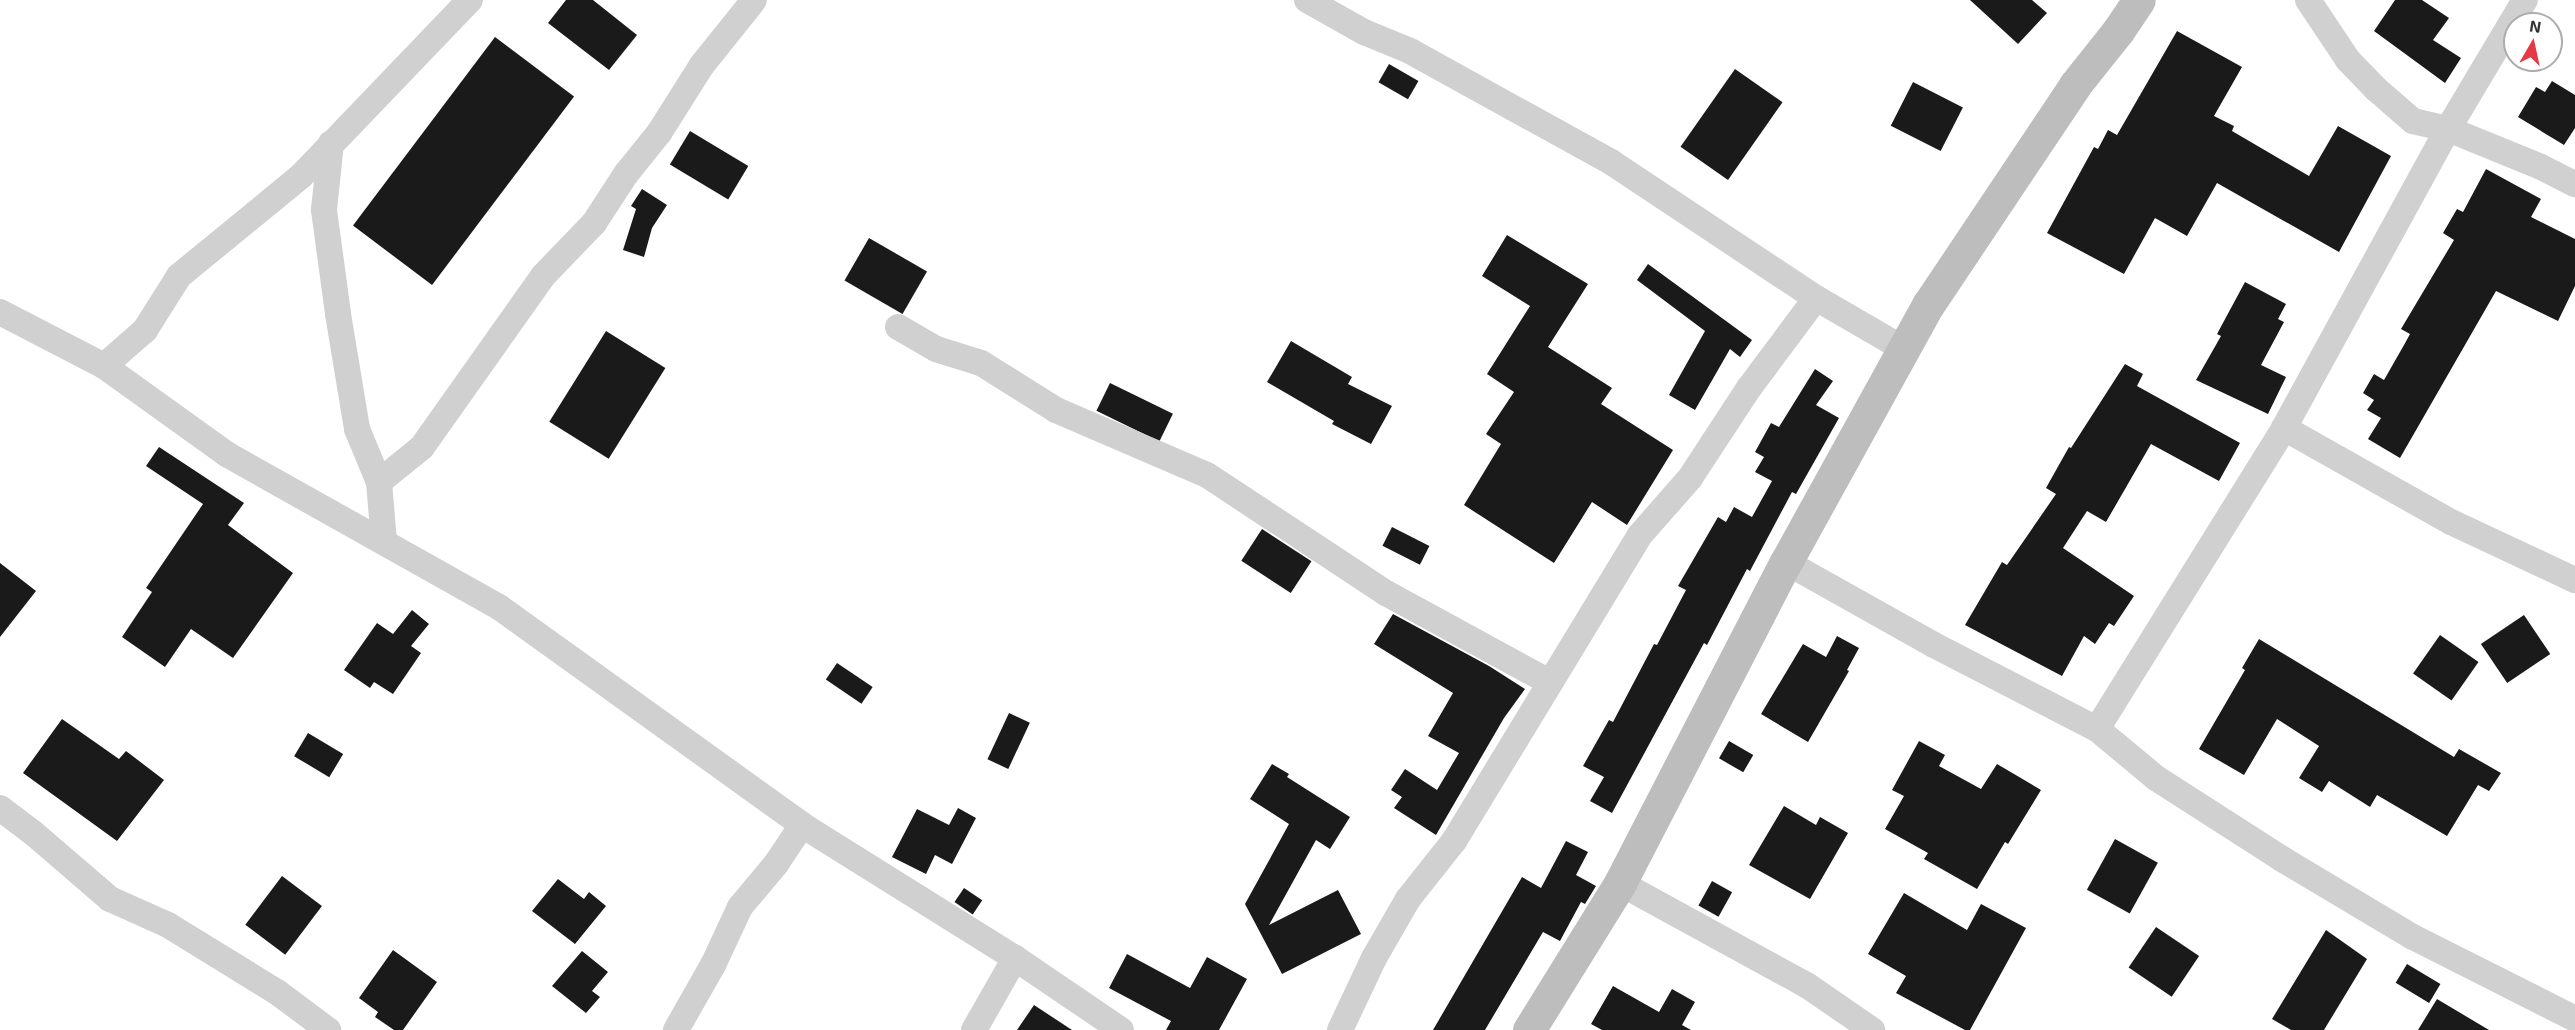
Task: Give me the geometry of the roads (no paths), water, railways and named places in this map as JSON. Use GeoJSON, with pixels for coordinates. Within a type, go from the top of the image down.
{"type":"FeatureCollection","features":[{"type":"Feature","properties":{"kind":"street"},"geometry":{"type":"LineString","coordinates":[[379,482],[422,447],[543,276],[594,223],[626,174],[659,133],[702,65],[754,0]]}},
{"type":"Feature","properties":{"kind":"street"},"geometry":{"type":"LineString","coordinates":[[1307,0],[1364,32],[1410,51],[1611,162],[1816,298],[1904,349]]}},
{"type":"Feature","properties":{"kind":"street"},"geometry":{"type":"LineString","coordinates":[[1529,1030],[1620,883],[1786,562],[1928,305],[2075,85],[2118,31],[2139,0]]}},
{"type":"Feature","properties":{"kind":"street"},"geometry":{"type":"LineString","coordinates":[[2308,0],[2348,60],[2376,89],[2413,121],[2448,129],[2541,167],[2575,184]]}},
{"type":"Feature","properties":{"kind":"street"},"geometry":{"type":"LineString","coordinates":[[2097,729],[2284,428],[2448,129],[2525,0]]}},
{"type":"Feature","properties":{"kind":"street"},"geometry":{"type":"LineString","coordinates":[[104,366],[145,330],[179,276],[302,176],[462,3]]}},
{"type":"Feature","properties":{"kind":"street"},"geometry":{"type":"LineString","coordinates":[[331,143],[324,210],[357,429],[379,482],[384,541]]}},
{"type":"Feature","properties":{"kind":"street"},"geometry":{"type":"LineString","coordinates":[[1340,1030],[1374,958],[1408,899],[1454,841],[1640,534],[1690,478],[1749,388],[1816,298]]}},
{"type":"Feature","properties":{"kind":"street"},"geometry":{"type":"LineString","coordinates":[[0,312],[104,366],[228,456],[499,607],[802,825],[1015,958],[1121,1030]]}},
{"type":"Feature","properties":{"kind":"street"},"geometry":{"type":"LineString","coordinates":[[898,327],[936,349],[981,363],[1056,410],[1207,475],[1386,593],[1550,682]]}},
{"type":"Feature","properties":{"kind":"street"},"geometry":{"type":"LineString","coordinates":[[2284,428],[2451,522],[2575,580]]}},
{"type":"Feature","properties":{"kind":"street"},"geometry":{"type":"LineString","coordinates":[[1786,562],[1934,645],[2097,729],[2156,777],[2292,865],[2413,938],[2575,1019]]}},
{"type":"Feature","properties":{"kind":"street"},"geometry":{"type":"LineString","coordinates":[[0,808],[110,898],[168,925],[277,992],[328,1030]]}},
{"type":"Feature","properties":{"kind":"street"},"geometry":{"type":"LineString","coordinates":[[676,1030],[713,965],[740,907],[776,864],[802,825]]}},
{"type":"Feature","properties":{"kind":"street"},"geometry":{"type":"LineString","coordinates":[[1620,883],[1808,986],[1872,1030]]}},
{"type":"Feature","properties":{"kind":"street"},"geometry":{"type":"LineString","coordinates":[[974,1030],[1015,958]]}}]}
